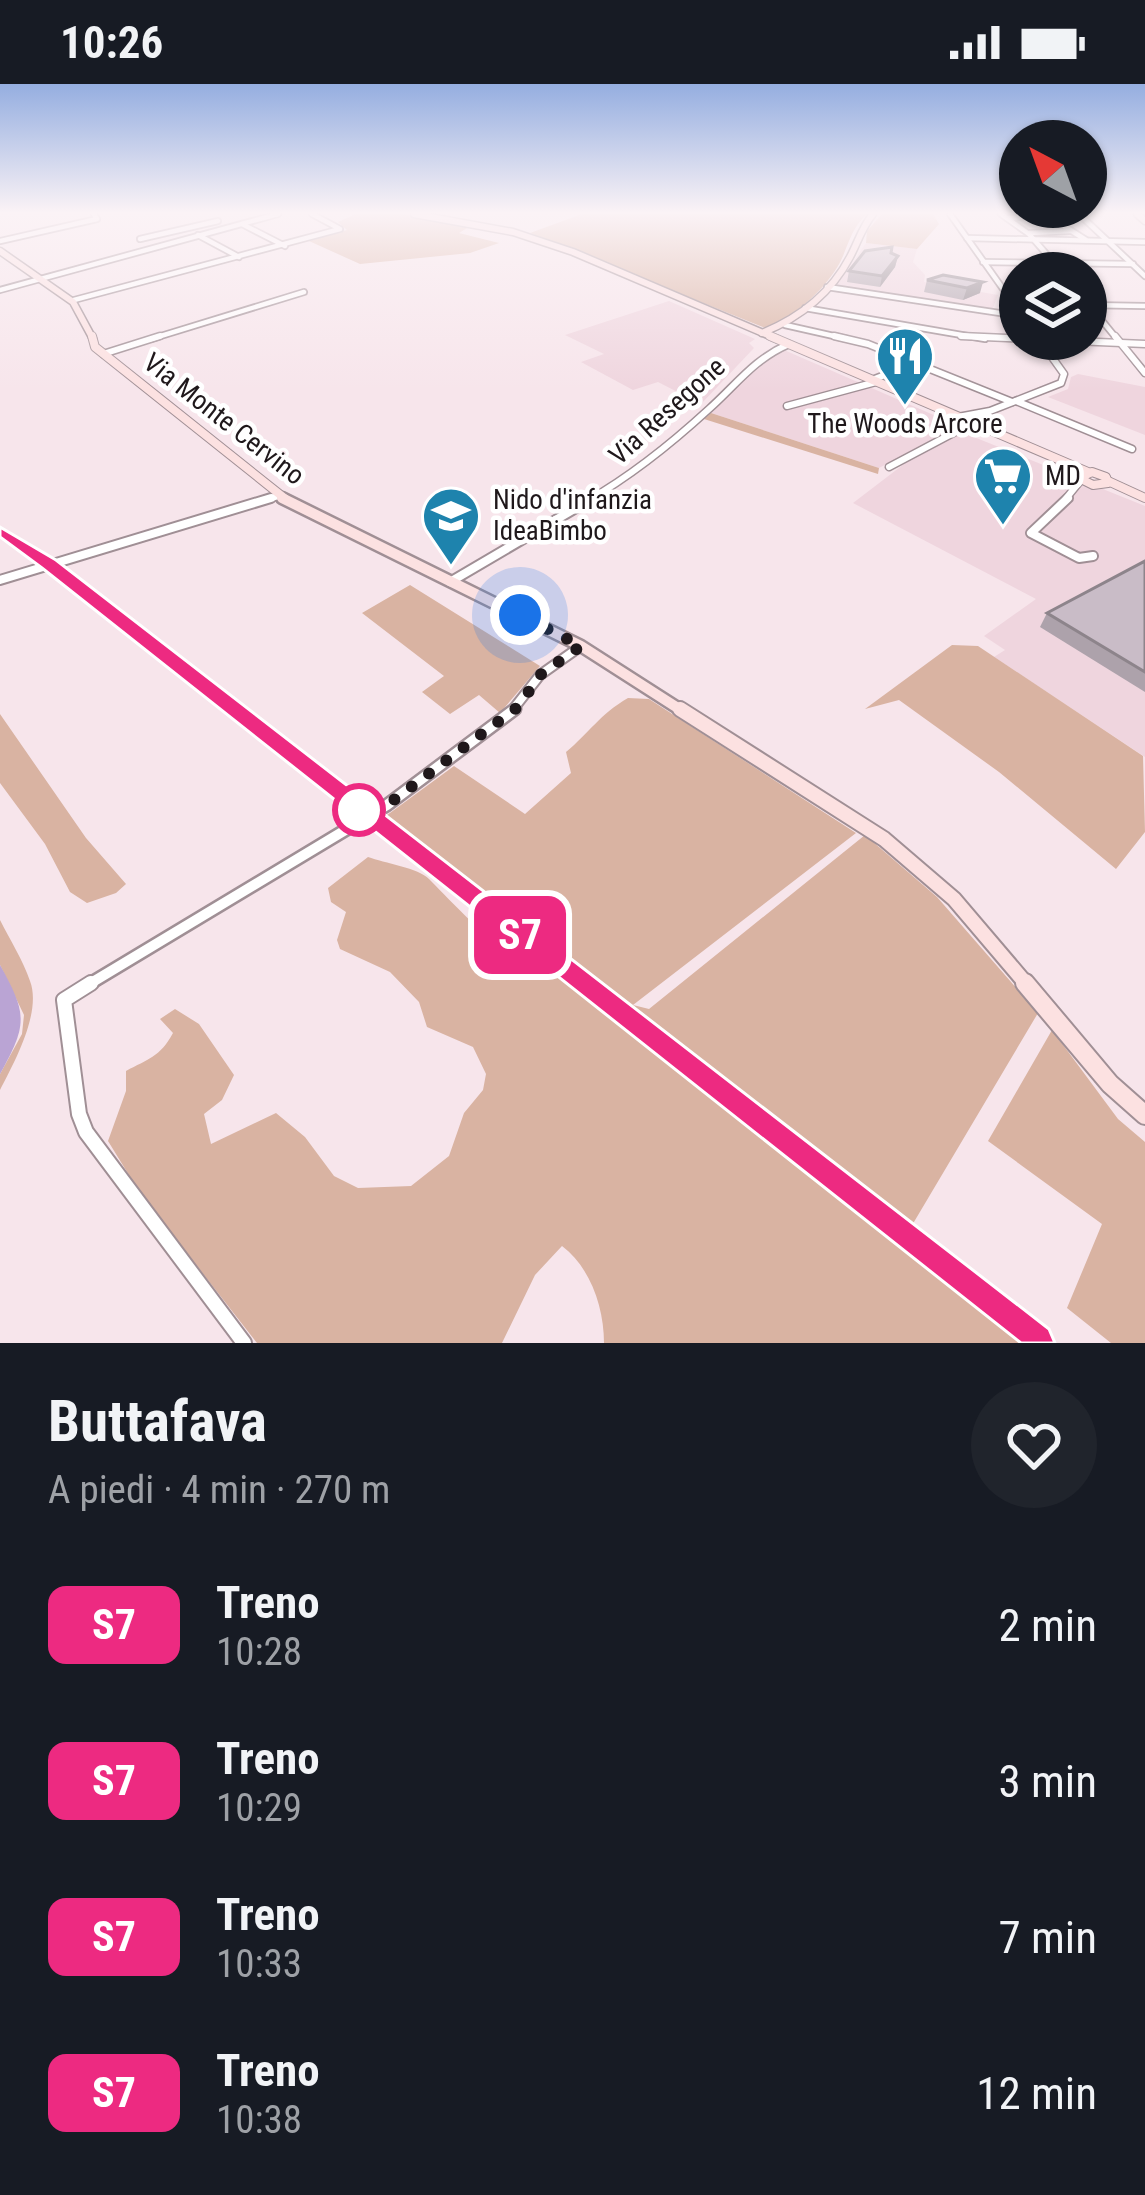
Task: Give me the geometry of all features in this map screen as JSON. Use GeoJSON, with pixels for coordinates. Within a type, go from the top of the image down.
{"type":"FeatureCollection","features":[{"type":"Feature","properties":{"kind":"street","name":"Via Monte Cervino"},"geometry":{"type":"LineString","coordinates":[[35,273],[74,300],[93,327],[92,344],[278,496],[581,646],[884,838],[926,873],[1141,1104]]}},
{"type":"Feature","properties":{"kind":"street"},"geometry":{"type":"LineString","coordinates":[[0,290],[58,273]]}},
{"type":"Feature","properties":{"kind":"street"},"geometry":{"type":"LineString","coordinates":[[74,300],[179,273]]}},
{"type":"Feature","properties":{"kind":"street"},"geometry":{"type":"LineString","coordinates":[[621,273],[1059,460],[1081,479],[1145,498]]}},
{"type":"Feature","properties":{"kind":"street"},"geometry":{"type":"LineString","coordinates":[[762,333],[785,325],[839,273]]}},
{"type":"Feature","properties":{"kind":"street"},"geometry":{"type":"LineString","coordinates":[[827,287],[999,311]]}},
{"type":"Feature","properties":{"kind":"street"},"geometry":{"type":"LineString","coordinates":[[104,354],[304,292]]}},
{"type":"Feature","properties":{"kind":"street"},"geometry":{"type":"LineString","coordinates":[[1107,305],[1145,307]]}},
{"type":"Feature","properties":{"kind":"street"},"geometry":{"type":"LineString","coordinates":[[806,308],[999,339]]}},
{"type":"Feature","properties":{"kind":"street"},"geometry":{"type":"LineString","coordinates":[[785,325],[868,344],[1132,449]]}},
{"type":"Feature","properties":{"kind":"street"},"geometry":{"type":"LineString","coordinates":[[1107,328],[1145,373]]}},
{"type":"Feature","properties":{"kind":"street"},"geometry":{"type":"LineString","coordinates":[[1107,343],[1145,344]]}},
{"type":"Feature","properties":{"kind":"street","name":"Via Resegone"},"geometry":{"type":"LineString","coordinates":[[450,582],[618,483],[710,408],[760,356],[789,344]]}},
{"type":"Feature","properties":{"kind":"street"},"geometry":{"type":"LineString","coordinates":[[958,417],[1055,388],[1064,378],[1052,360]]}},
{"type":"Feature","properties":{"kind":"street"},"geometry":{"type":"LineString","coordinates":[[787,406],[874,381],[916,363]]}},
{"type":"Feature","properties":{"kind":"street"},"geometry":{"type":"LineString","coordinates":[[889,467],[974,424],[990,411]]}},
{"type":"Feature","properties":{"kind":"street"},"geometry":{"type":"LineString","coordinates":[[1081,479],[1102,484]]}},
{"type":"Feature","properties":{"kind":"street"},"geometry":{"type":"LineString","coordinates":[[1081,479],[1031,533],[1079,558],[1093,556]]}},
{"type":"Feature","properties":{"kind":"street"},"geometry":{"type":"LineString","coordinates":[[0,580],[278,496]]}},
{"type":"Feature","properties":{"kind":"street"},"geometry":{"type":"LineString","coordinates":[[244,1343],[86,1132],[79,1114],[64,1000],[387,805],[519,706],[540,675],[581,646]]}},
{"type":"Feature","properties":{"kind":"shaded area"},"geometry":{"type":"Polygon","coordinates":[[[628,273],[833,273],[788,317],[765,328],[628,273]]]}},
{"type":"Feature","properties":{"kind":"shaded area"},"geometry":{"type":"Polygon","coordinates":[[[845,273],[923,273],[924,282],[998,295],[992,310],[837,285],[845,273]]]}},
{"type":"Feature","properties":{"kind":"shaded area"},"geometry":{"type":"Polygon","coordinates":[[[669,301],[755,339],[749,343],[754,348],[701,404],[658,382],[633,390],[581,362],[604,354],[565,335],[669,301]]]}},
{"type":"Feature","properties":{"kind":"shaded area"},"geometry":{"type":"Polygon","coordinates":[[[784,350],[959,426],[879,468],[711,413],[755,366],[784,350]]]}},
{"type":"Feature","properties":{"kind":"shaded area"},"geometry":{"type":"Polygon","coordinates":[[[1078,374],[1145,387],[1145,435],[1048,397],[1068,389],[1071,377],[1078,374]]]}},
{"type":"Feature","properties":{"kind":"shaded area"},"geometry":{"type":"Polygon","coordinates":[[[711,413],[879,468],[878,474],[704,419],[711,413]]]}},
{"type":"Feature","properties":{"kind":"shaded area"},"geometry":{"type":"Polygon","coordinates":[[[964,433],[1145,506],[1145,757],[994,657],[1005,650],[984,636],[1036,599],[853,503],[925,448],[964,433]]]}},
{"type":"Feature","properties":{"kind":"shaded area"},"geometry":{"type":"Polygon","coordinates":[[[410,585],[540,666],[500,713],[479,695],[450,714],[422,692],[444,676],[362,613],[410,585]]]}},
{"type":"Feature","properties":{"kind":"shaded area"},"geometry":{"type":"Polygon","coordinates":[[[952,645],[978,646],[1143,756],[1145,832],[1116,869],[999,772],[899,700],[865,709],[952,645]]]}},
{"type":"Feature","properties":{"kind":"shaded area"},"geometry":{"type":"Polygon","coordinates":[[[628,698],[649,699],[856,833],[633,1005],[649,1009],[865,835],[937,897],[1038,1013],[908,1232],[379,821],[454,766],[525,814],[571,773],[566,752],[628,698]]]}},
{"type":"Feature","properties":{"kind":"shaded area"},"geometry":{"type":"Polygon","coordinates":[[[0,714],[86,838],[126,884],[116,893],[87,903],[70,892],[45,844],[0,783],[0,714]]]}},
{"type":"Feature","properties":{"kind":"shaded area"},"geometry":{"type":"Polygon","coordinates":[[[375,818],[1051,1343],[1025,1343],[370,822],[375,818]]]}},
{"type":"Feature","properties":{"kind":"shaded area"},"geometry":{"type":"Polygon","coordinates":[[[368,857],[424,875],[518,959],[529,963],[540,956],[1025,1343],[604,1343],[594,1289],[562,1246],[535,1275],[502,1343],[257,1343],[140,1193],[108,1141],[126,1091],[126,1071],[163,1047],[173,1033],[160,1019],[175,1009],[199,1024],[234,1075],[222,1100],[204,1114],[211,1144],[276,1113],[305,1137],[334,1176],[358,1188],[411,1186],[449,1156],[464,1113],[483,1090],[486,1074],[473,1047],[427,1027],[419,1002],[390,972],[340,949],[337,940],[346,912],[331,902],[328,888],[368,857]]]}},
{"type":"Feature","properties":{"kind":"shaded area"},"geometry":{"type":"Polygon","coordinates":[[[0,920],[33,993],[25,1037],[0,1090],[0,1074],[22,1034],[24,1015],[0,965],[0,920]]]}},
{"type":"Feature","properties":{"kind":"shaded area"},"geometry":{"type":"Polygon","coordinates":[[[0,965],[16,996],[21,1020],[0,1074],[0,965]]]}},
{"type":"Feature","properties":{"kind":"shaded area"},"geometry":{"type":"Polygon","coordinates":[[[1052,1030],[1118,1119],[1145,1142],[1145,1343],[1111,1343],[1067,1308],[1102,1224],[988,1141],[1052,1030]]]}},
{"type":"Feature","properties":{"kind":"building"},"geometry":{"type":"Polygon","coordinates":[[[943,275],[983,282],[967,288],[927,280],[943,275]]]}},
{"type":"Feature","properties":{"kind":"building"},"geometry":{"type":"Polygon","coordinates":[[[1145,561],[1145,672],[1047,613],[1145,561]]]}},
{"type":"Feature","properties":{"kind":"railway"},"geometry":{"type":"LineString","coordinates":[[0,533],[49,564],[584,986]]}},
{"type":"Feature","properties":{"kind":"railway"},"geometry":{"type":"LineString","coordinates":[[580,983],[1035,1343]]}},
{"type":"Feature","properties":{"kind":"train","name":"S7"},"geometry":{"type":"LineString","coordinates":[[0,533],[49,564],[216,694],[1035,1343]]}},
{"type":"Feature","properties":{"kind":"place","name":"The Woods Arcore"},"geometry":{"type":"Point","coordinates":[905,407]}},
{"type":"Feature","properties":{"kind":"place","name":"MD"},"geometry":{"type":"Point","coordinates":[1003,527]}},
{"type":"Feature","properties":{"kind":"place","name":"Nido d'infanzia IdeaBimbo"},"geometry":{"type":"Point","coordinates":[451,567]}},
{"type":"Feature","properties":{"kind":"route"},"geometry":{"type":"LineString","coordinates":[[359,810],[368,817],[387,805],[519,706],[540,675],[581,646],[520,615]]}}]}
